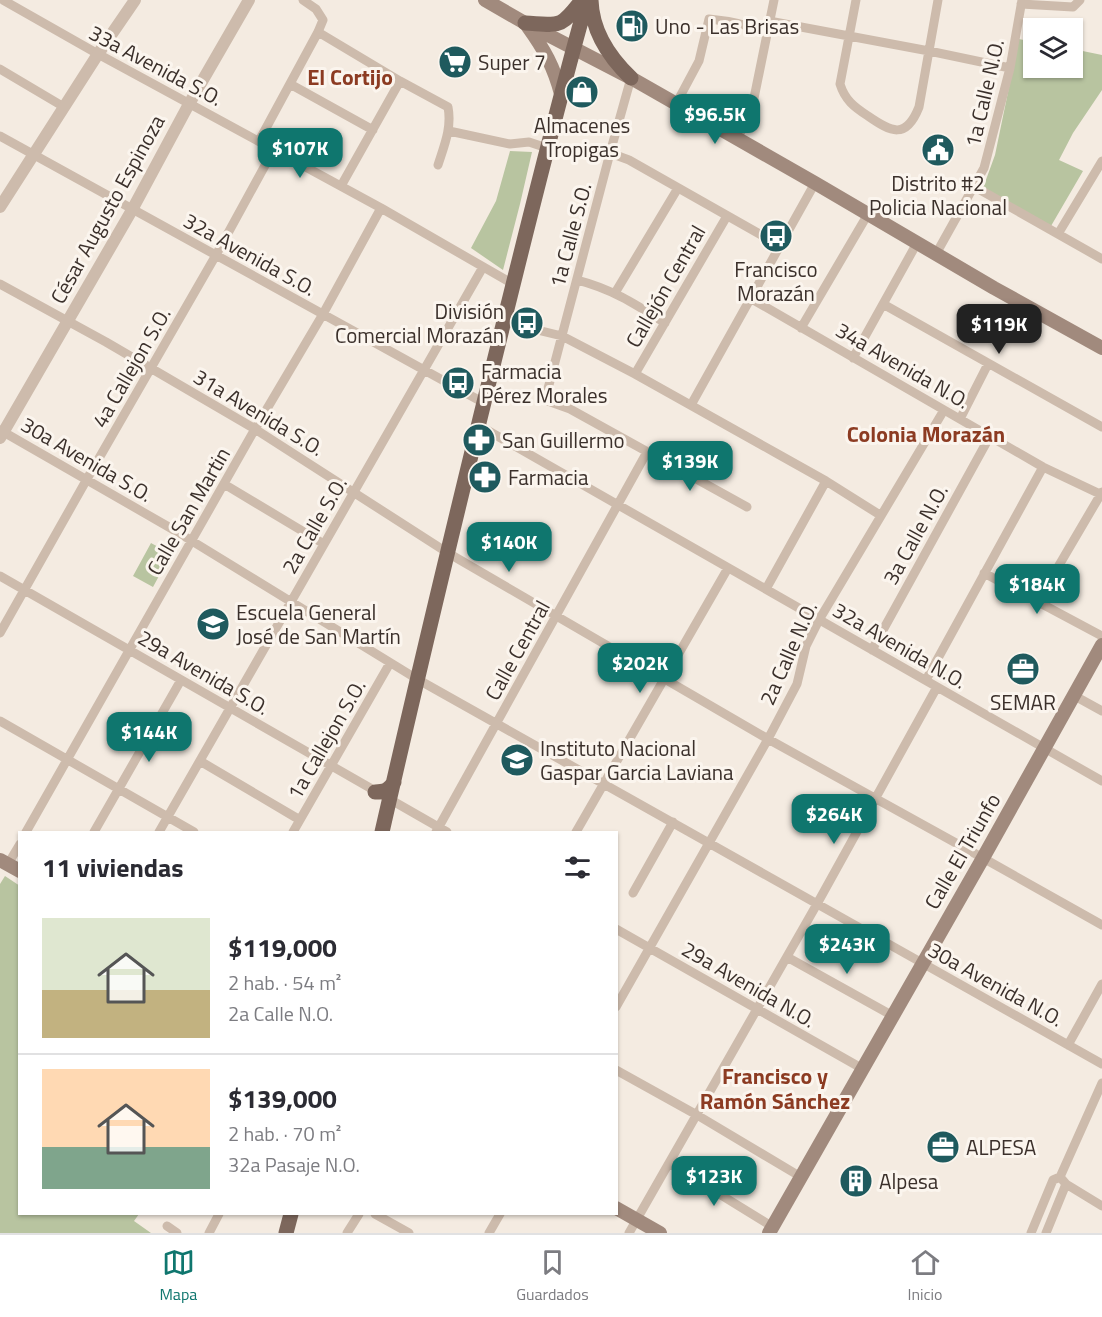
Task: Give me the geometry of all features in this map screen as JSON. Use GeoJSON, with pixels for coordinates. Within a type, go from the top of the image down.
{"type":"FeatureCollection","features":[{"type":"Feature","properties":{"kind":"main road"},"geometry":{"type":"LineString","coordinates":[[485,0],[631,78],[1102,348]]}},
{"type":"Feature","properties":{"kind":"main road"},"geometry":{"type":"LineString","coordinates":[[525,23],[554,25],[561,23],[582,0]]}},
{"type":"Feature","properties":{"kind":"main road"},"geometry":{"type":"LineString","coordinates":[[382,831],[483,403],[573,48],[589,0]]}},
{"type":"Feature","properties":{"kind":"main road"},"geometry":{"type":"LineString","coordinates":[[589,0],[597,32],[606,50],[631,78]]}},
{"type":"Feature","properties":{"kind":"main road"},"geometry":{"type":"LineString","coordinates":[[525,23],[552,65],[561,94]]}},
{"type":"Feature","properties":{"kind":"main road","name":"Calle El Triunfo"},"geometry":{"type":"LineString","coordinates":[[771,1230],[1102,645]]}},
{"type":"Feature","properties":{"kind":"main road"},"geometry":{"type":"LineString","coordinates":[[375,792],[385,791],[394,782]]}},
{"type":"Feature","properties":{"kind":"main road"},"geometry":{"type":"LineString","coordinates":[[618,1209],[660,1233]]}},
{"type":"Feature","properties":{"kind":"main road"},"geometry":{"type":"LineString","coordinates":[[285,1233],[291,1215]]}},
{"type":"Feature","properties":{"kind":"street","name":"33a Avenida S.O."},"geometry":{"type":"LineString","coordinates":[[3,0],[381,208],[513,284]]}},
{"type":"Feature","properties":{"kind":"street"},"geometry":{"type":"LineString","coordinates":[[0,207],[135,0]]}},
{"type":"Feature","properties":{"kind":"street","name":"César Augusto Espinoza"},"geometry":{"type":"LineString","coordinates":[[1,433],[132,210],[249,0]]}},
{"type":"Feature","properties":{"kind":"street"},"geometry":{"type":"LineString","coordinates":[[259,141],[323,20],[316,9],[303,0]]}},
{"type":"Feature","properties":{"kind":"street"},"geometry":{"type":"LineString","coordinates":[[737,139],[753,103],[774,0]]}},
{"type":"Feature","properties":{"kind":"street"},"geometry":{"type":"LineString","coordinates":[[856,0],[840,84],[843,95],[851,104],[885,128],[895,130],[907,126],[914,120],[919,107],[939,0]]}},
{"type":"Feature","properties":{"kind":"street"},"geometry":{"type":"LineString","coordinates":[[1022,2],[1073,7],[1080,0]]}},
{"type":"Feature","properties":{"kind":"street","name":"1a Calle N.O."},"geometry":{"type":"LineString","coordinates":[[936,254],[984,168],[1010,68],[1022,2]]}},
{"type":"Feature","properties":{"kind":"street"},"geometry":{"type":"LineString","coordinates":[[676,104],[699,61],[709,19],[748,25],[767,33]]}},
{"type":"Feature","properties":{"kind":"street"},"geometry":{"type":"LineString","coordinates":[[769,21],[1010,68]]}},
{"type":"Feature","properties":{"kind":"street"},"geometry":{"type":"LineString","coordinates":[[318,32],[448,107],[449,131],[438,165]]}},
{"type":"Feature","properties":{"kind":"street"},"geometry":{"type":"LineString","coordinates":[[0,69],[64,107]]}},
{"type":"Feature","properties":{"kind":"street","name":"1a Calle S.O."},"geometry":{"type":"LineString","coordinates":[[631,78],[545,400],[570,409],[647,452]]}},
{"type":"Feature","properties":{"kind":"street"},"geometry":{"type":"LineString","coordinates":[[341,186],[400,81]]}},
{"type":"Feature","properties":{"kind":"street"},"geometry":{"type":"LineString","coordinates":[[290,84],[373,130]]}},
{"type":"Feature","properties":{"kind":"street"},"geometry":{"type":"LineString","coordinates":[[449,131],[510,144],[529,142],[547,148]]}},
{"type":"Feature","properties":{"kind":"street","name":"32a Avenida S.O."},"geometry":{"type":"LineString","coordinates":[[0,136],[483,403]]}},
{"type":"Feature","properties":{"kind":"street","name":"4a Callejon S.O."},"geometry":{"type":"LineString","coordinates":[[0,633],[216,255],[273,149]]}},
{"type":"Feature","properties":{"kind":"street"},"geometry":{"type":"LineString","coordinates":[[610,153],[628,160],[779,245]]}},
{"type":"Feature","properties":{"kind":"street"},"geometry":{"type":"LineString","coordinates":[[1058,234],[1102,161]]}},
{"type":"Feature","properties":{"kind":"street"},"geometry":{"type":"LineString","coordinates":[[691,405],[815,183]]}},
{"type":"Feature","properties":{"kind":"street"},"geometry":{"type":"LineString","coordinates":[[975,187],[1102,259]]}},
{"type":"Feature","properties":{"kind":"street"},"geometry":{"type":"LineString","coordinates":[[615,293],[678,188]]}},
{"type":"Feature","properties":{"kind":"street","name":"Calle San Martin"},"geometry":{"type":"LineString","coordinates":[[27,831],[323,314],[381,208]]}},
{"type":"Feature","properties":{"kind":"street"},"geometry":{"type":"LineString","coordinates":[[801,328],[868,214]]}},
{"type":"Feature","properties":{"kind":"street","name":"Callejón Central"},"geometry":{"type":"LineString","coordinates":[[635,374],[727,216]]}},
{"type":"Feature","properties":{"kind":"street"},"geometry":{"type":"LineString","coordinates":[[853,358],[917,243]]}},
{"type":"Feature","properties":{"kind":"street","name":"2a Calle S.O."},"geometry":{"type":"LineString","coordinates":[[160,831],[483,267]]}},
{"type":"Feature","properties":{"kind":"street"},"geometry":{"type":"LineString","coordinates":[[577,280],[615,293],[665,323]]}},
{"type":"Feature","properties":{"kind":"street","name":"31a Avenida S.O."},"geometry":{"type":"LineString","coordinates":[[0,284],[255,429],[448,552],[664,679],[1102,925]]}},
{"type":"Feature","properties":{"kind":"street","name":"34a Avenida N.O."},"geometry":{"type":"LineString","coordinates":[[750,298],[1043,467],[1102,494]]}},
{"type":"Feature","properties":{"kind":"street"},"geometry":{"type":"LineString","coordinates":[[883,304],[1102,427]]}},
{"type":"Feature","properties":{"kind":"street"},"geometry":{"type":"LineString","coordinates":[[504,322],[562,336],[691,405],[880,515]]}},
{"type":"Feature","properties":{"kind":"street"},"geometry":{"type":"LineString","coordinates":[[960,419],[988,364]]}},
{"type":"Feature","properties":{"kind":"street","name":"2a Calle N.O."},"geometry":{"type":"LineString","coordinates":[[618,1004],[797,684],[806,646],[819,620],[944,410]]}},
{"type":"Feature","properties":{"kind":"street"},"geometry":{"type":"LineString","coordinates":[[478,425],[618,506]]}},
{"type":"Feature","properties":{"kind":"street","name":"30a Avenida S.O."},"geometry":{"type":"LineString","coordinates":[[1,433],[87,479],[390,663],[497,723]]}},
{"type":"Feature","properties":{"kind":"street","name":"3a Calle N.O."},"geometry":{"type":"LineString","coordinates":[[872,650],[990,436]]}},
{"type":"Feature","properties":{"kind":"street"},"geometry":{"type":"LineString","coordinates":[[647,452],[747,507]]}},
{"type":"Feature","properties":{"kind":"street","name":"Calle Central"},"geometry":{"type":"LineString","coordinates":[[440,831],[647,452]]}},
{"type":"Feature","properties":{"kind":"street"},"geometry":{"type":"LineString","coordinates":[[926,680],[1043,467]]}},
{"type":"Feature","properties":{"kind":"street"},"geometry":{"type":"LineString","coordinates":[[766,590],[826,482]]}},
{"type":"Feature","properties":{"kind":"street"},"geometry":{"type":"LineString","coordinates":[[224,484],[324,544]]}},
{"type":"Feature","properties":{"kind":"street"},"geometry":{"type":"LineString","coordinates":[[1038,601],[1102,494]]}},
{"type":"Feature","properties":{"kind":"street","name":"32a Avenida N.O."},"geometry":{"type":"LineString","coordinates":[[618,506],[1102,781]]}},
{"type":"Feature","properties":{"kind":"street"},"geometry":{"type":"LineString","coordinates":[[577,831],[728,568]]}},
{"type":"Feature","properties":{"kind":"street"},"geometry":{"type":"LineString","coordinates":[[984,573],[1102,636]]}},
{"type":"Feature","properties":{"kind":"street","name":"29a Avenida S.O."},"geometry":{"type":"LineString","coordinates":[[0,576],[440,831]]}},
{"type":"Feature","properties":{"kind":"street","name":"1a Callejon S.O."},"geometry":{"type":"LineString","coordinates":[[294,831],[390,663]]}},
{"type":"Feature","properties":{"kind":"street"},"geometry":{"type":"LineString","coordinates":[[95,831],[181,680]]}},
{"type":"Feature","properties":{"kind":"street"},"geometry":{"type":"LineString","coordinates":[[629,1233],[758,1009],[937,687]]}},
{"type":"Feature","properties":{"kind":"street"},"geometry":{"type":"LineString","coordinates":[[1073,695],[1102,711]]}},
{"type":"Feature","properties":{"kind":"street"},"geometry":{"type":"LineString","coordinates":[[0,721],[192,831]]}},
{"type":"Feature","properties":{"kind":"street","name":"30a Avenida N.O."},"geometry":{"type":"LineString","coordinates":[[497,723],[1102,1064]]}},
{"type":"Feature","properties":{"kind":"street"},"geometry":{"type":"LineString","coordinates":[[200,761],[300,820]]}},
{"type":"Feature","properties":{"kind":"street"},"geometry":{"type":"LineString","coordinates":[[633,893],[673,822]]}},
{"type":"Feature","properties":{"kind":"street"},"geometry":{"type":"LineString","coordinates":[[9,865],[18,848]]}},
{"type":"Feature","properties":{"kind":"street","name":"29a Avenida N.O."},"geometry":{"type":"LineString","coordinates":[[618,930],[863,1070]]}},
{"type":"Feature","properties":{"kind":"street"},"geometry":{"type":"LineString","coordinates":[[787,957],[893,1016]]}},
{"type":"Feature","properties":{"kind":"street"},"geometry":{"type":"LineString","coordinates":[[1068,1045],[1102,984]]}},
{"type":"Feature","properties":{"kind":"street"},"geometry":{"type":"LineString","coordinates":[[618,1072],[801,1176]]}},
{"type":"Feature","properties":{"kind":"street"},"geometry":{"type":"LineString","coordinates":[[1046,1233],[1063,1181],[1102,1083]]}},
{"type":"Feature","properties":{"kind":"street"},"geometry":{"type":"LineString","coordinates":[[669,1163],[771,1230]]}},
{"type":"Feature","properties":{"kind":"street"},"geometry":{"type":"LineString","coordinates":[[1031,1233],[1053,1180],[1063,1181],[1102,1206]]}},
{"type":"Feature","properties":{"kind":"street"},"geometry":{"type":"LineString","coordinates":[[209,1233],[218,1215]]}},
{"type":"Feature","properties":{"kind":"street"},"geometry":{"type":"LineString","coordinates":[[347,1233],[357,1215]]}},
{"type":"Feature","properties":{"kind":"street"},"geometry":{"type":"LineString","coordinates":[[377,1215],[409,1233]]}},
{"type":"Feature","properties":{"kind":"street"},"geometry":{"type":"LineString","coordinates":[[489,1233],[499,1215]]}},
{"type":"Feature","properties":{"kind":"street"},"geometry":{"type":"LineString","coordinates":[[167,1226],[177,1233]]}},
{"type":"Feature","properties":{"kind":"green space"},"geometry":{"type":"Polygon","coordinates":[[[1019,39],[1023,40],[1023,78],[1083,78],[1083,51],[1102,55],[1102,90],[1073,133],[1059,160],[1083,171],[1051,226],[983,188],[995,155],[1019,39]]]}},
{"type":"Feature","properties":{"kind":"green space"},"geometry":{"type":"Polygon","coordinates":[[[510,151],[532,152],[503,270],[471,248],[496,201],[510,151]]]}},
{"type":"Feature","properties":{"kind":"green space"},"geometry":{"type":"Polygon","coordinates":[[[151,543],[171,554],[153,587],[133,576],[151,543]]]}},
{"type":"Feature","properties":{"kind":"green space"},"geometry":{"type":"Polygon","coordinates":[[[5,876],[18,885],[18,1215],[138,1215],[134,1221],[151,1233],[0,1233],[0,884],[5,876]]]}},
{"type":"Feature","properties":{"kind":"place","name":"Uno - Las Brisas"},"geometry":{"type":"Point","coordinates":[632,26]}},
{"type":"Feature","properties":{"kind":"place","name":"Super 7"},"geometry":{"type":"Point","coordinates":[455,62]}},
{"type":"Feature","properties":{"kind":"place","name":"Almacenes Tropigas"},"geometry":{"type":"Point","coordinates":[582,92]}},
{"type":"Feature","properties":{"kind":"place","name":"Distrito #2 Policia Nacional"},"geometry":{"type":"Point","coordinates":[938,150]}},
{"type":"Feature","properties":{"kind":"place","name":"Francisco Morazán"},"geometry":{"type":"Point","coordinates":[776,236]}},
{"type":"Feature","properties":{"kind":"place","name":"División Comercial Morazán"},"geometry":{"type":"Point","coordinates":[527,323]}},
{"type":"Feature","properties":{"kind":"place","name":"Farmacia Pérez Morales"},"geometry":{"type":"Point","coordinates":[458,383]}},
{"type":"Feature","properties":{"kind":"place","name":"San Guillermo"},"geometry":{"type":"Point","coordinates":[479,440]}},
{"type":"Feature","properties":{"kind":"place","name":"Farmacia"},"geometry":{"type":"Point","coordinates":[485,477]}},
{"type":"Feature","properties":{"kind":"place","name":"Escuela General José de San Martín"},"geometry":{"type":"Point","coordinates":[213,624]}},
{"type":"Feature","properties":{"kind":"place","name":"SEMAR"},"geometry":{"type":"Point","coordinates":[1023,669]}},
{"type":"Feature","properties":{"kind":"place","name":"Instituto Nacional Gaspar Garcia Laviana"},"geometry":{"type":"Point","coordinates":[517,760]}},
{"type":"Feature","properties":{"kind":"place","name":"ALPESA"},"geometry":{"type":"Point","coordinates":[943,1147]}},
{"type":"Feature","properties":{"kind":"place","name":"Alpesa"},"geometry":{"type":"Point","coordinates":[856,1181]}},
{"type":"Feature","properties":{"kind":"district","name":"El Cortijo"},"geometry":{"type":"Point","coordinates":[350,77]}},
{"type":"Feature","properties":{"kind":"district","name":"Colonia Morazán"},"geometry":{"type":"Point","coordinates":[926,434]}},
{"type":"Feature","properties":{"kind":"district","name":"Francisco y Ramón Sánchez"},"geometry":{"type":"Point","coordinates":[775,1088]}}]}
